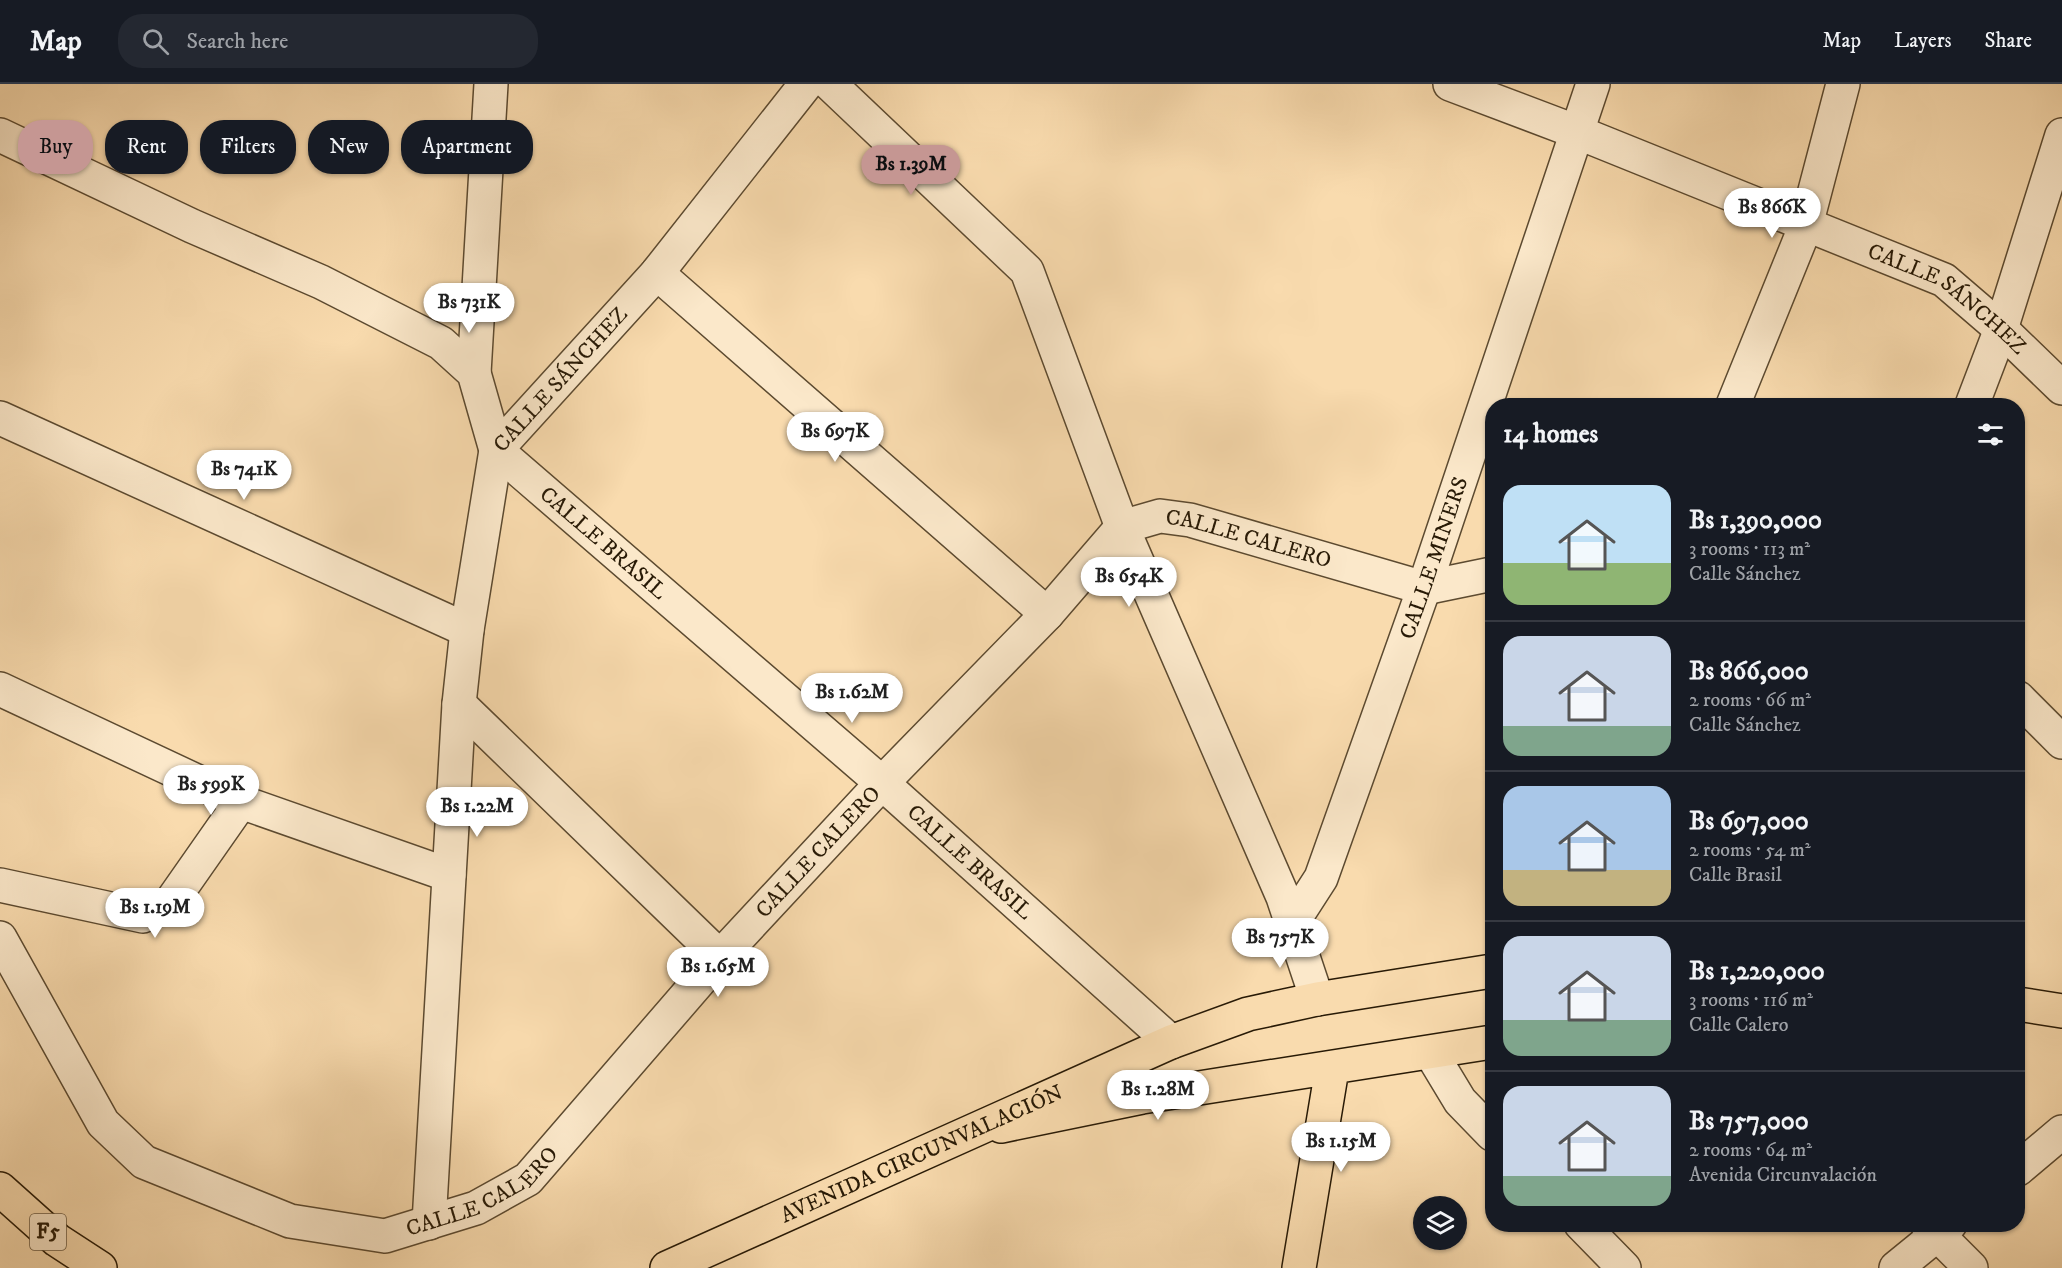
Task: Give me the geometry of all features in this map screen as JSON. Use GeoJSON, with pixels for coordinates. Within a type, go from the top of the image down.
{"type":"FeatureCollection","features":[{"type":"Feature","properties":{"kind":"main road","name":"AVENIDA CIRCUNVALACIÓN"},"geometry":{"type":"LineString","coordinates":[[667,1268],[978,1130],[1171,1041],[1248,1014],[1317,999],[1485,972]]}},
{"type":"Feature","properties":{"kind":"main road"},"geometry":{"type":"LineString","coordinates":[[2025,1005],[2062,1011]]}},
{"type":"Feature","properties":{"kind":"main road"},"geometry":{"type":"LineString","coordinates":[[978,1130],[1153,1095],[1276,1075],[1332,1069],[1485,1043]]}},
{"type":"Feature","properties":{"kind":"main road"},"geometry":{"type":"LineString","coordinates":[[1299,1268],[1332,1069]]}},
{"type":"Feature","properties":{"kind":"main road","name":"F5"},"geometry":{"type":"LineString","coordinates":[[0,1189],[57,1240],[100,1268]]}},
{"type":"Feature","properties":{"kind":"street"},"geometry":{"type":"LineString","coordinates":[[474,373],[490,84]]}},
{"type":"Feature","properties":{"kind":"street","name":"CALLE SÁNCHEZ"},"geometry":{"type":"LineString","coordinates":[[496,450],[657,273],[806,84]]}},
{"type":"Feature","properties":{"kind":"street"},"geometry":{"type":"LineString","coordinates":[[830,84],[1027,271],[1122,527],[1283,897],[1317,999]]}},
{"type":"Feature","properties":{"kind":"street","name":"CALLE SÁNCHEZ"},"geometry":{"type":"LineString","coordinates":[[1450,84],[1577,132],[1944,280],[2001,329],[2062,388]]}},
{"type":"Feature","properties":{"kind":"street","name":"CALLE MINERS"},"geometry":{"type":"LineString","coordinates":[[1488,398],[1593,84]]}},
{"type":"Feature","properties":{"kind":"street"},"geometry":{"type":"LineString","coordinates":[[1736,398],[1806,225],[1843,84]]}},
{"type":"Feature","properties":{"kind":"street"},"geometry":{"type":"LineString","coordinates":[[0,135],[192,226],[389,315],[441,343],[474,373]]}},
{"type":"Feature","properties":{"kind":"street"},"geometry":{"type":"LineString","coordinates":[[1975,398],[2001,329],[2062,135]]}},
{"type":"Feature","properties":{"kind":"street"},"geometry":{"type":"LineString","coordinates":[[657,273],[1047,614]]}},
{"type":"Feature","properties":{"kind":"street","name":"CALLE SÁNCHEZ"},"geometry":{"type":"LineString","coordinates":[[474,373],[496,450]]}},
{"type":"Feature","properties":{"kind":"street","name":"CALLE MINERS"},"geometry":{"type":"LineString","coordinates":[[1292,923],[1321,878],[1424,588],[1485,406]]}},
{"type":"Feature","properties":{"kind":"street"},"geometry":{"type":"LineString","coordinates":[[0,418],[467,630]]}},
{"type":"Feature","properties":{"kind":"street"},"geometry":{"type":"LineString","coordinates":[[429,1223],[459,704],[467,630],[496,450]]}},
{"type":"Feature","properties":{"kind":"street","name":"CALLE BRASIL"},"geometry":{"type":"LineString","coordinates":[[496,450],[882,783],[1171,1041]]}},
{"type":"Feature","properties":{"kind":"street","name":"CALLE CALERO"},"geometry":{"type":"LineString","coordinates":[[0,938],[103,1123],[144,1162],[290,1221],[385,1236],[476,1208],[528,1179],[720,957],[882,783],[1047,614],[1122,527],[1160,516],[1190,520],[1424,588],[1485,575]]}},
{"type":"Feature","properties":{"kind":"street"},"geometry":{"type":"LineString","coordinates":[[0,689],[241,802],[449,875]]}},
{"type":"Feature","properties":{"kind":"street"},"geometry":{"type":"LineString","coordinates":[[459,704],[720,957]]}},
{"type":"Feature","properties":{"kind":"street"},"geometry":{"type":"LineString","coordinates":[[2025,705],[2062,742]]}},
{"type":"Feature","properties":{"kind":"street"},"geometry":{"type":"LineString","coordinates":[[0,885],[143,916],[171,902],[241,802]]}},
{"type":"Feature","properties":{"kind":"street"},"geometry":{"type":"LineString","coordinates":[[1431,1053],[1460,1101],[1485,1127]]}},
{"type":"Feature","properties":{"kind":"street"},"geometry":{"type":"LineString","coordinates":[[2025,1163],[2062,1132]]}},
{"type":"Feature","properties":{"kind":"street"},"geometry":{"type":"LineString","coordinates":[[1589,1232],[1624,1268]]}},
{"type":"Feature","properties":{"kind":"street"},"geometry":{"type":"LineString","coordinates":[[1896,1268],[1934,1232]]}},
{"type":"Feature","properties":{"kind":"street"},"geometry":{"type":"LineString","coordinates":[[1941,1232],[1971,1268]]}}]}
